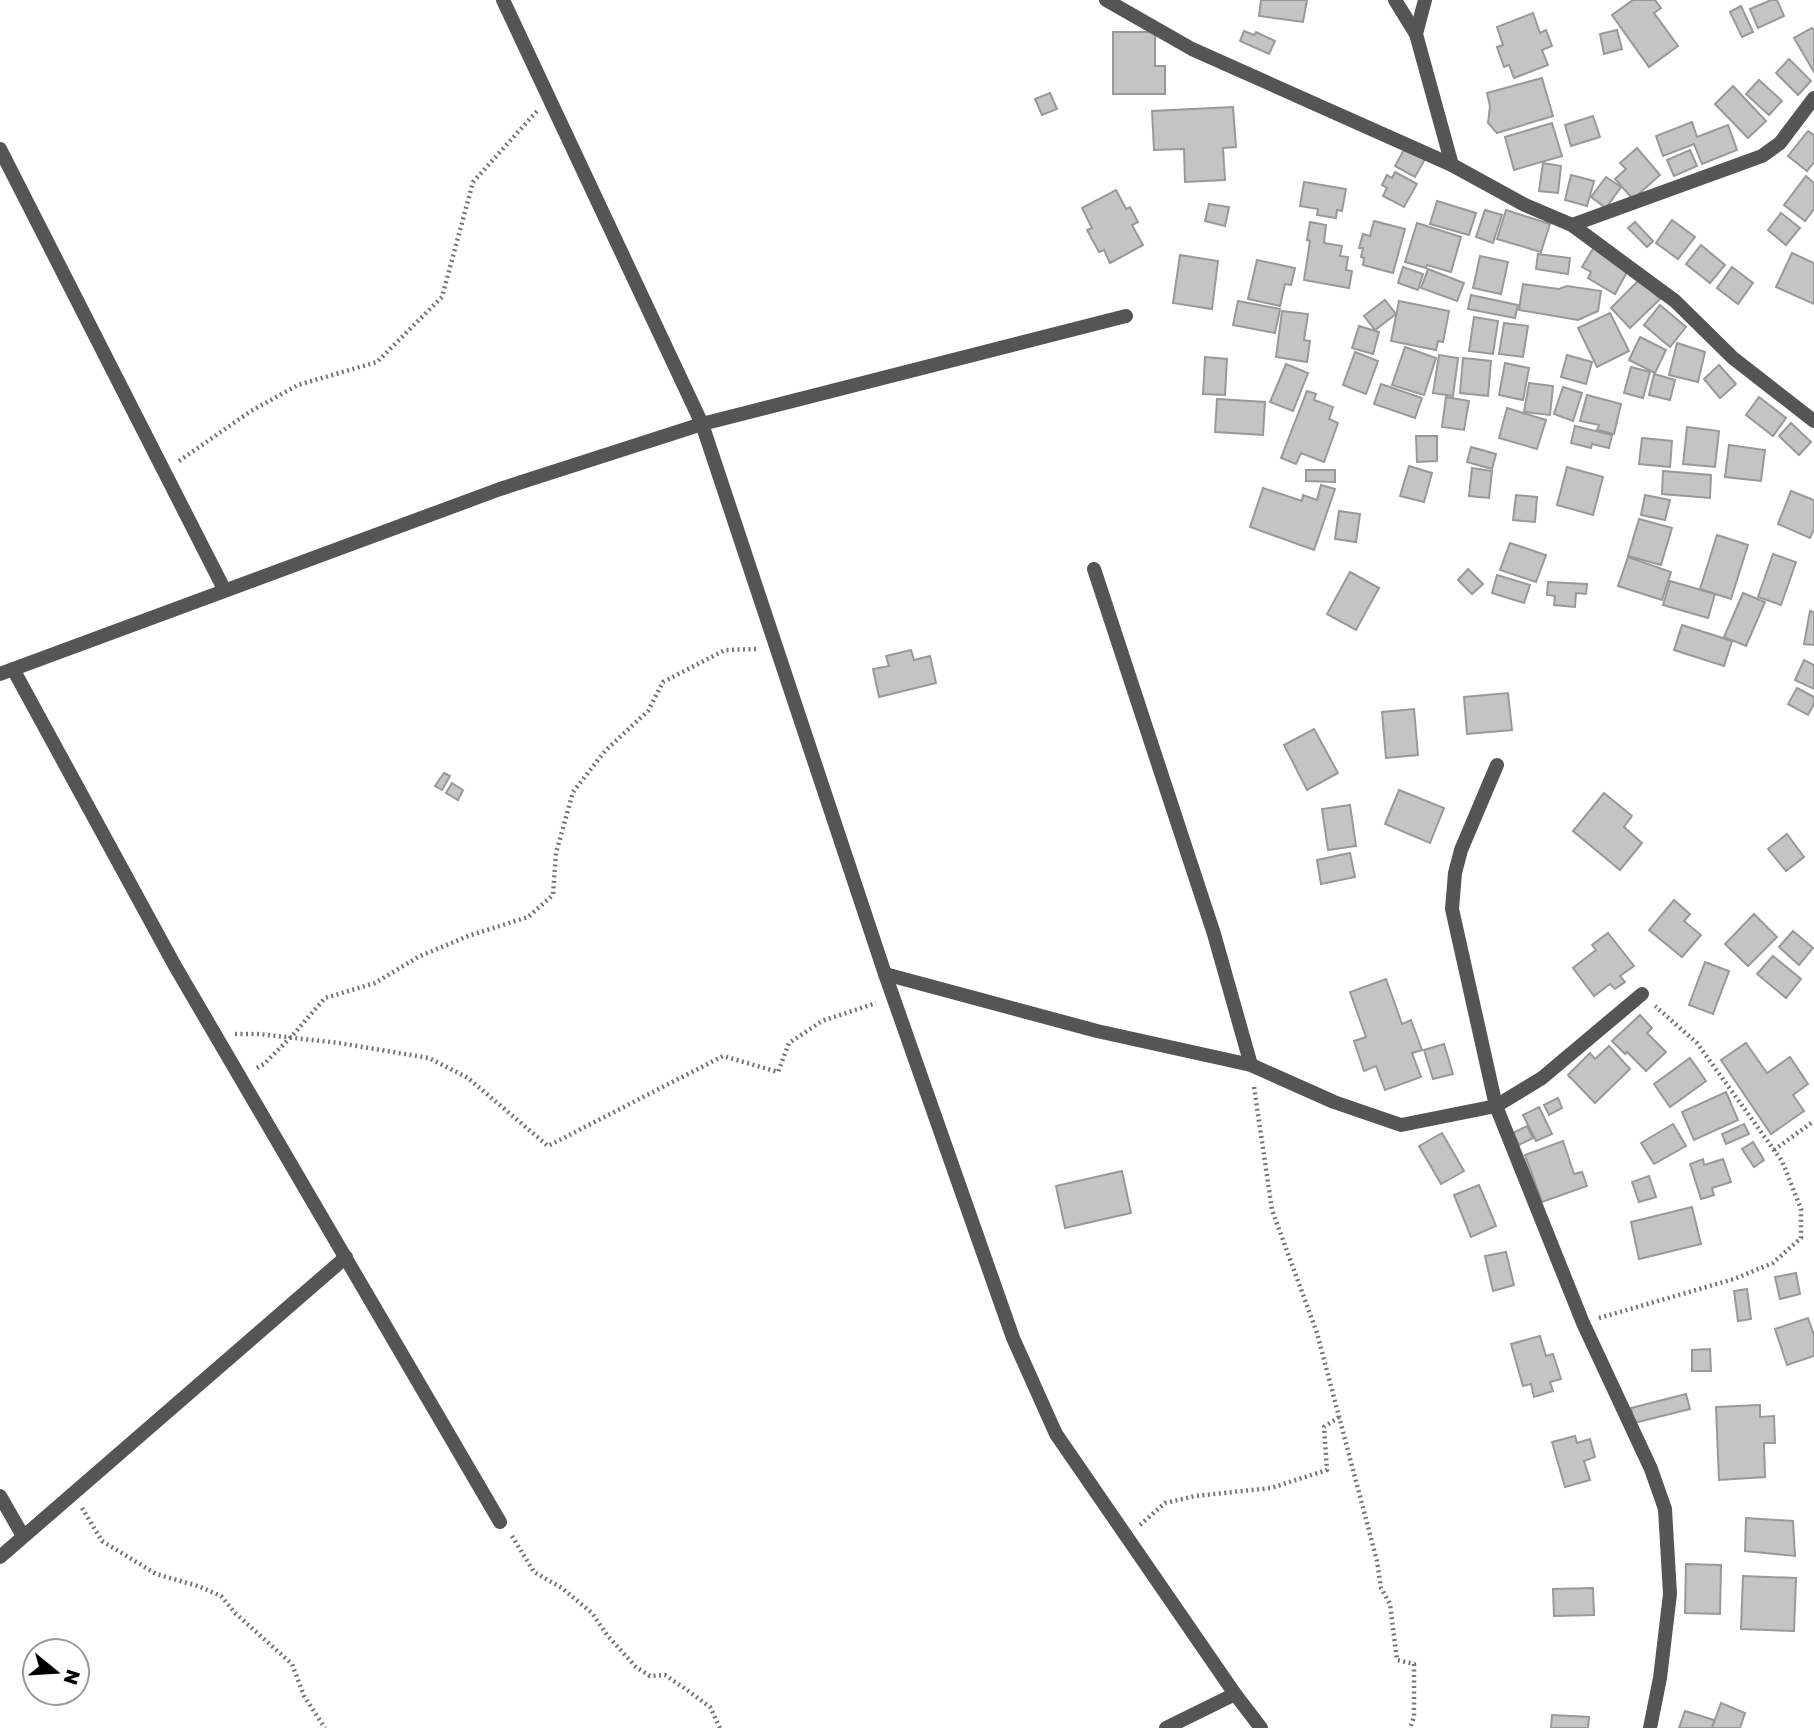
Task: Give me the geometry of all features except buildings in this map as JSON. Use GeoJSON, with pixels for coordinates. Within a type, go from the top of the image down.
{"type":"FeatureCollection","features":[{"type":"Feature","properties":{"kind":"street"},"geometry":{"type":"LineString","coordinates":[[503,0],[702,424],[885,974],[1013,1338],[1056,1434],[1261,1728]]}},
{"type":"Feature","properties":{"kind":"street"},"geometry":{"type":"LineString","coordinates":[[1106,0],[1192,48],[1452,165],[1525,205],[1572,225],[1675,301],[1733,358],[1814,421]]}},
{"type":"Feature","properties":{"kind":"street"},"geometry":{"type":"LineString","coordinates":[[1395,0],[1416,34],[1452,165]]}},
{"type":"Feature","properties":{"kind":"street"},"geometry":{"type":"LineString","coordinates":[[1416,34],[1425,0]]}},
{"type":"Feature","properties":{"kind":"street"},"geometry":{"type":"LineString","coordinates":[[1572,225],[1762,156],[1780,143],[1814,98]]}},
{"type":"Feature","properties":{"kind":"street"},"geometry":{"type":"LineString","coordinates":[[0,149],[224,589]]}},
{"type":"Feature","properties":{"kind":"street"},"geometry":{"type":"LineString","coordinates":[[500,1522],[6,672],[224,589],[500,489],[702,424],[1126,316]]}},
{"type":"Feature","properties":{"kind":"street"},"geometry":{"type":"LineString","coordinates":[[1094,569],[1214,934],[1251,1065]]}},
{"type":"Feature","properties":{"kind":"street"},"geometry":{"type":"LineString","coordinates":[[1497,765],[1461,850],[1455,873],[1452,909],[1496,1106],[1583,1323],[1651,1469],[1665,1509],[1670,1594],[1660,1678],[1650,1728]]}},
{"type":"Feature","properties":{"kind":"street"},"geometry":{"type":"LineString","coordinates":[[885,974],[1097,1031],[1251,1065],[1334,1102],[1401,1125],[1496,1106],[1542,1078],[1642,994]]}},
{"type":"Feature","properties":{"kind":"street"},"geometry":{"type":"LineString","coordinates":[[0,1557],[346,1257]]}},
{"type":"Feature","properties":{"kind":"street"},"geometry":{"type":"LineString","coordinates":[[0,1496],[23,1536]]}},
{"type":"Feature","properties":{"kind":"street"},"geometry":{"type":"LineString","coordinates":[[1166,1728],[1235,1694]]}},
{"type":"Feature","properties":{"kind":"path"},"geometry":{"type":"LineString","coordinates":[[164,471],[251,411],[298,385],[377,362],[442,297],[473,182],[549,97]]}},
{"type":"Feature","properties":{"kind":"path"},"geometry":{"type":"LineString","coordinates":[[240,1076],[264,1064],[325,998],[375,983],[418,957],[468,936],[528,917],[553,895],[556,853],[573,792],[605,751],[648,711],[663,682],[725,650],[777,649]]}},
{"type":"Feature","properties":{"kind":"path"},"geometry":{"type":"LineString","coordinates":[[1583,1323],[1734,1279],[1773,1263],[1801,1238],[1801,1209],[1782,1161],[1697,1043],[1642,994]]}},
{"type":"Feature","properties":{"kind":"path"},"geometry":{"type":"LineString","coordinates":[[216,1034],[291,1037],[429,1058],[468,1078],[548,1146],[723,1056],[778,1073],[789,1043],[822,1021],[874,1003],[895,1001]]}},
{"type":"Feature","properties":{"kind":"path"},"geometry":{"type":"LineString","coordinates":[[1251,1065],[1272,1210],[1317,1333],[1377,1562],[1381,1588],[1390,1604],[1397,1660],[1415,1664],[1414,1717],[1410,1728]]}},
{"type":"Feature","properties":{"kind":"path"},"geometry":{"type":"LineString","coordinates":[[1774,1150],[1814,1121]]}},
{"type":"Feature","properties":{"kind":"path"},"geometry":{"type":"LineString","coordinates":[[1124,1533],[1135,1529],[1165,1503],[1195,1496],[1271,1488],[1327,1470],[1324,1427],[1339,1417]]}},
{"type":"Feature","properties":{"kind":"path"},"geometry":{"type":"LineString","coordinates":[[73,1493],[102,1541],[156,1574],[221,1596],[235,1613],[292,1664],[304,1696],[324,1728]]}},
{"type":"Feature","properties":{"kind":"path"},"geometry":{"type":"LineString","coordinates":[[500,1522],[517,1541],[534,1572],[562,1588],[592,1613],[607,1635],[636,1667],[650,1676],[665,1675],[710,1707],[720,1728]]}}]}
